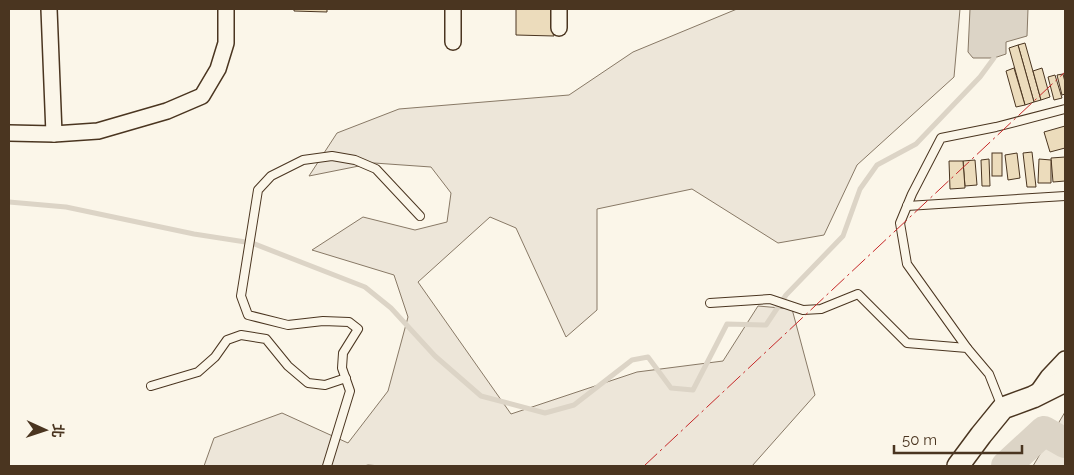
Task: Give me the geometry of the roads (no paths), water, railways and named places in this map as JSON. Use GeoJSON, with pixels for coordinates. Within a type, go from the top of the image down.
{"type":"FeatureCollection","features":[{"type":"Feature","properties":{"kind":"street"},"geometry":{"type":"LineString","coordinates":[[49,9],[54,134]]}},
{"type":"Feature","properties":{"kind":"street"},"geometry":{"type":"LineString","coordinates":[[9,133],[54,134],[98,131],[167,111],[202,96],[218,69],[226,43],[226,9]]}},
{"type":"Feature","properties":{"kind":"street"},"geometry":{"type":"LineString","coordinates":[[453,9],[453,42]]}},
{"type":"Feature","properties":{"kind":"street"},"geometry":{"type":"LineString","coordinates":[[559,9],[559,28]]}},
{"type":"Feature","properties":{"kind":"street"},"geometry":{"type":"LineString","coordinates":[[1033,397],[1065,359]]}},
{"type":"Feature","properties":{"kind":"street"},"geometry":{"type":"LineString","coordinates":[[958,466],[1003,408],[1033,397],[1065,381]]}},
{"type":"Feature","properties":{"kind":"lane"},"geometry":{"type":"LineString","coordinates":[[1003,408],[989,374],[967,348],[908,264],[900,223],[912,194],[941,138],[996,127],[1065,109]]}},
{"type":"Feature","properties":{"kind":"lane"},"geometry":{"type":"LineString","coordinates":[[327,466],[350,391],[342,368],[342,353],[358,329],[349,322],[323,321],[288,325],[248,315],[242,296],[258,190],[271,176],[292,164],[303,160],[332,156],[356,160],[376,169],[420,216]]}},
{"type":"Feature","properties":{"kind":"lane"},"geometry":{"type":"LineString","coordinates":[[907,206],[1065,196]]}},
{"type":"Feature","properties":{"kind":"lane"},"geometry":{"type":"LineString","coordinates":[[710,302],[770,299],[803,310],[821,309],[858,294],[907,343],[967,348]]}},
{"type":"Feature","properties":{"kind":"lane"},"geometry":{"type":"LineString","coordinates":[[151,386],[198,372],[215,357],[227,340],[241,335],[266,339],[288,366],[308,383],[325,386],[346,378]]}},
{"type":"Feature","properties":{"kind":"waterway"},"geometry":{"type":"LineString","coordinates":[[9,202],[66,207],[194,234],[252,243],[365,287],[391,308],[435,356],[481,396],[545,413],[574,405],[632,360],[648,357],[671,388],[693,390],[727,324],[766,325],[786,295],[843,236],[860,189],[877,165],[916,144],[980,77],[994,58]]}},
{"type":"Feature","properties":{"kind":"waterway"},"geometry":{"type":"LineString","coordinates":[[1006,466],[1044,431],[1065,443]]}}]}
